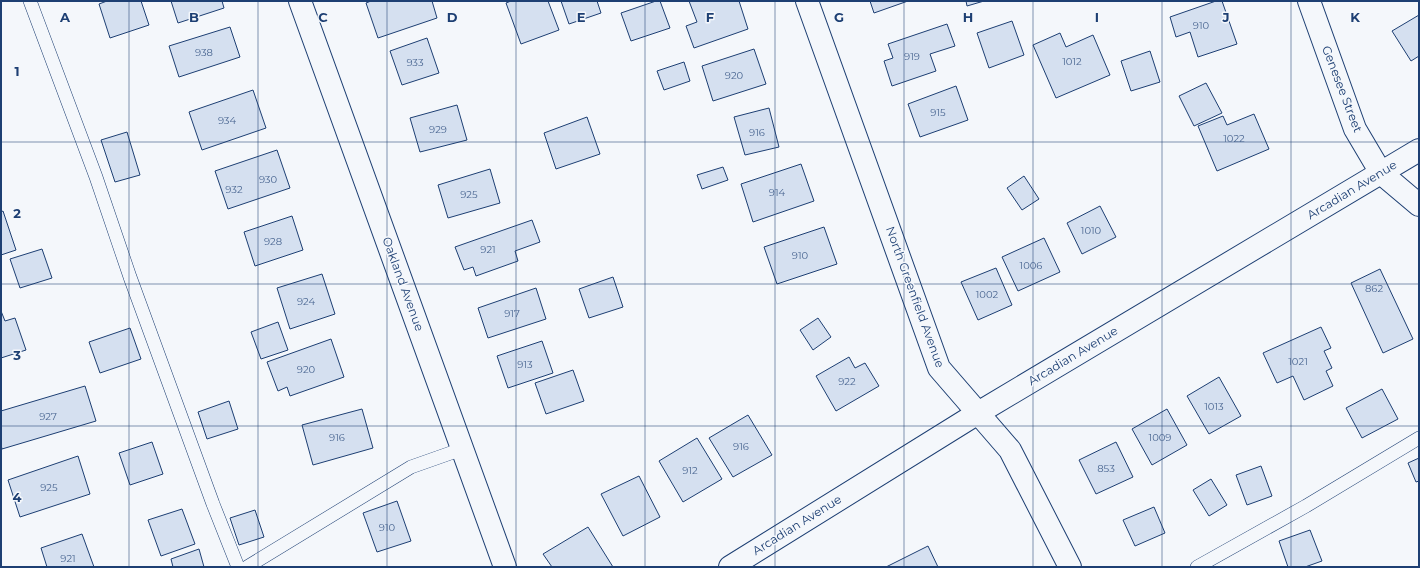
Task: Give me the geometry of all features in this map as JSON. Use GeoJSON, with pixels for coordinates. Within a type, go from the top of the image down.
{"type":"FeatureCollection","features":[{"type":"Feature","properties":{"kind":"street","name":"Oakland Avenue"},"geometry":{"type":"LineString","coordinates":[[300,1],[505,567]]}},
{"type":"Feature","properties":{"kind":"street","name":"North Greenfield Avenue"},"geometry":{"type":"LineString","coordinates":[[808,1],[939,368],[1010,450],[1070,567]]}},
{"type":"Feature","properties":{"kind":"street","name":"Genesee Street"},"geometry":{"type":"LineString","coordinates":[[1309,1],[1355,129],[1381,173],[1419,205]]}},
{"type":"Feature","properties":{"kind":"street","name":"Arcadian Avenue"},"geometry":{"type":"LineString","coordinates":[[730,567],[978,413],[1419,150]]}},
{"type":"Feature","properties":{"kind":"lane"},"geometry":{"type":"LineString","coordinates":[[30,1],[96,178],[210,497],[238,567]]}},
{"type":"Feature","properties":{"kind":"lane"},"geometry":{"type":"LineString","coordinates":[[1197,567],[1306,506],[1419,438]]}},
{"type":"Feature","properties":{"kind":"lane"},"geometry":{"type":"LineString","coordinates":[[247,567],[411,467],[462,449]]}},
{"type":"Feature","properties":{"kind":"building"},"geometry":{"type":"Polygon","coordinates":[[[107,1],[141,1],[149,25],[110,38],[99,4],[107,1]]]}},
{"type":"Feature","properties":{"kind":"building"},"geometry":{"type":"Polygon","coordinates":[[[171,1],[222,1],[224,8],[178,23],[171,1]]]}},
{"type":"Feature","properties":{"kind":"building"},"geometry":{"type":"Polygon","coordinates":[[[371,1],[432,1],[437,18],[378,38],[366,3],[371,1]]]}},
{"type":"Feature","properties":{"kind":"building"},"geometry":{"type":"Polygon","coordinates":[[[511,1],[548,1],[559,30],[521,44],[506,3],[511,1]]]}},
{"type":"Feature","properties":{"kind":"building"},"geometry":{"type":"Polygon","coordinates":[[[561,1],[597,1],[601,13],[569,24],[561,1]]]}},
{"type":"Feature","properties":{"kind":"building"},"geometry":{"type":"Polygon","coordinates":[[[660,1],[670,28],[631,41],[621,13],[660,1]]]}},
{"type":"Feature","properties":{"kind":"building"},"geometry":{"type":"Polygon","coordinates":[[[689,1],[739,1],[748,29],[694,48],[686,26],[697,22],[689,1]]]}},
{"type":"Feature","properties":{"kind":"building"},"geometry":{"type":"Polygon","coordinates":[[[870,1],[908,1],[874,13],[870,1]]]}},
{"type":"Feature","properties":{"kind":"building"},"geometry":{"type":"Polygon","coordinates":[[[966,1],[984,1],[967,6],[966,1]]]}},
{"type":"Feature","properties":{"kind":"building"},"geometry":{"type":"Polygon","coordinates":[[[1216,1],[1222,1],[1237,44],[1198,57],[1190,32],[1176,37],[1170,17],[1216,1]]]}},
{"type":"Feature","properties":{"kind":"building"},"geometry":{"type":"Polygon","coordinates":[[[1419,15],[1419,56],[1411,61],[1392,31],[1419,15]]]}},
{"type":"Feature","properties":{"kind":"building"},"geometry":{"type":"Polygon","coordinates":[[[1012,21],[1024,55],[989,68],[977,33],[1012,21]]]}},
{"type":"Feature","properties":{"kind":"building"},"geometry":{"type":"Polygon","coordinates":[[[947,24],[955,46],[930,54],[936,71],[892,86],[884,61],[893,58],[888,44],[947,24]]]}},
{"type":"Feature","properties":{"kind":"building"},"geometry":{"type":"Polygon","coordinates":[[[230,27],[240,57],[179,77],[169,46],[230,27]]]}},
{"type":"Feature","properties":{"kind":"building"},"geometry":{"type":"Polygon","coordinates":[[[1060,33],[1066,47],[1093,35],[1110,75],[1056,98],[1033,45],[1060,33]]]}},
{"type":"Feature","properties":{"kind":"building"},"geometry":{"type":"Polygon","coordinates":[[[427,38],[439,73],[402,85],[390,51],[427,38]]]}},
{"type":"Feature","properties":{"kind":"building"},"geometry":{"type":"Polygon","coordinates":[[[754,49],[766,84],[713,101],[702,66],[754,49]]]}},
{"type":"Feature","properties":{"kind":"building"},"geometry":{"type":"Polygon","coordinates":[[[1150,51],[1160,82],[1131,91],[1121,61],[1150,51]]]}},
{"type":"Feature","properties":{"kind":"building"},"geometry":{"type":"Polygon","coordinates":[[[684,62],[690,81],[664,90],[657,71],[684,62]]]}},
{"type":"Feature","properties":{"kind":"building"},"geometry":{"type":"Polygon","coordinates":[[[1206,83],[1222,113],[1194,126],[1179,96],[1206,83]]]}},
{"type":"Feature","properties":{"kind":"building"},"geometry":{"type":"Polygon","coordinates":[[[956,86],[968,120],[920,137],[908,104],[956,86]]]}},
{"type":"Feature","properties":{"kind":"building"},"geometry":{"type":"Polygon","coordinates":[[[253,90],[266,128],[202,150],[189,112],[253,90]]]}},
{"type":"Feature","properties":{"kind":"building"},"geometry":{"type":"Polygon","coordinates":[[[457,105],[467,140],[420,152],[410,118],[457,105]]]}},
{"type":"Feature","properties":{"kind":"building"},"geometry":{"type":"Polygon","coordinates":[[[769,108],[779,147],[745,155],[734,117],[769,108]]]}},
{"type":"Feature","properties":{"kind":"building"},"geometry":{"type":"Polygon","coordinates":[[[1254,114],[1269,149],[1217,171],[1198,126],[1223,116],[1227,125],[1254,114]]]}},
{"type":"Feature","properties":{"kind":"building"},"geometry":{"type":"Polygon","coordinates":[[[587,117],[600,154],[556,169],[544,133],[587,117]]]}},
{"type":"Feature","properties":{"kind":"building"},"geometry":{"type":"Polygon","coordinates":[[[127,132],[140,175],[115,182],[101,140],[127,132]]]}},
{"type":"Feature","properties":{"kind":"building"},"geometry":{"type":"Polygon","coordinates":[[[277,150],[290,188],[228,209],[215,171],[277,150]]]}},
{"type":"Feature","properties":{"kind":"building"},"geometry":{"type":"Polygon","coordinates":[[[801,164],[814,201],[753,222],[741,184],[801,164]]]}},
{"type":"Feature","properties":{"kind":"building"},"geometry":{"type":"Polygon","coordinates":[[[723,167],[728,180],[702,189],[697,175],[723,167]]]}},
{"type":"Feature","properties":{"kind":"building"},"geometry":{"type":"Polygon","coordinates":[[[490,169],[500,203],[448,218],[438,185],[490,169]]]}},
{"type":"Feature","properties":{"kind":"building"},"geometry":{"type":"Polygon","coordinates":[[[1024,176],[1039,199],[1022,210],[1007,188],[1024,176]]]}},
{"type":"Feature","properties":{"kind":"building"},"geometry":{"type":"Polygon","coordinates":[[[1100,206],[1116,237],[1082,254],[1067,223],[1100,206]]]}},
{"type":"Feature","properties":{"kind":"building"},"geometry":{"type":"Polygon","coordinates":[[[3,211],[16,250],[1,255],[1,212],[3,211]]]}},
{"type":"Feature","properties":{"kind":"building"},"geometry":{"type":"Polygon","coordinates":[[[292,216],[303,250],[255,266],[244,232],[292,216]]]}},
{"type":"Feature","properties":{"kind":"building"},"geometry":{"type":"Polygon","coordinates":[[[532,220],[540,242],[515,251],[518,261],[476,276],[473,267],[464,270],[455,247],[532,220]]]}},
{"type":"Feature","properties":{"kind":"building"},"geometry":{"type":"Polygon","coordinates":[[[824,227],[837,264],[777,284],[764,247],[824,227]]]}},
{"type":"Feature","properties":{"kind":"building"},"geometry":{"type":"Polygon","coordinates":[[[1044,238],[1060,272],[1018,291],[1002,257],[1044,238]]]}},
{"type":"Feature","properties":{"kind":"building"},"geometry":{"type":"Polygon","coordinates":[[[42,249],[52,278],[20,288],[10,259],[42,249]]]}},
{"type":"Feature","properties":{"kind":"building"},"geometry":{"type":"Polygon","coordinates":[[[996,268],[1012,305],[978,320],[961,282],[996,268]]]}},
{"type":"Feature","properties":{"kind":"building"},"geometry":{"type":"Polygon","coordinates":[[[1380,269],[1413,339],[1383,353],[1351,283],[1380,269]]]}},
{"type":"Feature","properties":{"kind":"building"},"geometry":{"type":"Polygon","coordinates":[[[322,274],[335,314],[290,329],[277,288],[322,274]]]}},
{"type":"Feature","properties":{"kind":"building"},"geometry":{"type":"Polygon","coordinates":[[[613,277],[623,307],[589,318],[579,289],[613,277]]]}},
{"type":"Feature","properties":{"kind":"building"},"geometry":{"type":"Polygon","coordinates":[[[536,288],[546,319],[488,338],[478,308],[536,288]]]}},
{"type":"Feature","properties":{"kind":"building"},"geometry":{"type":"Polygon","coordinates":[[[1,311],[5,321],[15,318],[26,350],[1,358],[1,311]]]}},
{"type":"Feature","properties":{"kind":"building"},"geometry":{"type":"Polygon","coordinates":[[[818,318],[831,337],[813,350],[800,330],[818,318]]]}},
{"type":"Feature","properties":{"kind":"building"},"geometry":{"type":"Polygon","coordinates":[[[278,322],[288,350],[261,359],[251,332],[278,322]]]}},
{"type":"Feature","properties":{"kind":"building"},"geometry":{"type":"Polygon","coordinates":[[[1321,327],[1331,348],[1324,351],[1332,368],[1326,371],[1333,386],[1304,400],[1293,376],[1277,383],[1263,353],[1321,327]]]}},
{"type":"Feature","properties":{"kind":"building"},"geometry":{"type":"Polygon","coordinates":[[[130,328],[141,359],[100,373],[89,342],[130,328]]]}},
{"type":"Feature","properties":{"kind":"building"},"geometry":{"type":"Polygon","coordinates":[[[331,339],[344,377],[290,396],[287,387],[278,391],[267,362],[331,339]]]}},
{"type":"Feature","properties":{"kind":"building"},"geometry":{"type":"Polygon","coordinates":[[[542,341],[553,373],[508,388],[497,356],[542,341]]]}},
{"type":"Feature","properties":{"kind":"building"},"geometry":{"type":"Polygon","coordinates":[[[849,357],[855,368],[865,363],[879,386],[836,411],[816,376],[849,357]]]}},
{"type":"Feature","properties":{"kind":"building"},"geometry":{"type":"Polygon","coordinates":[[[573,370],[584,401],[546,414],[535,383],[573,370]]]}},
{"type":"Feature","properties":{"kind":"building"},"geometry":{"type":"Polygon","coordinates":[[[1219,377],[1241,416],[1209,434],[1187,396],[1219,377]]]}},
{"type":"Feature","properties":{"kind":"building"},"geometry":{"type":"Polygon","coordinates":[[[85,386],[96,421],[2,449],[1,411],[85,386]]]}},
{"type":"Feature","properties":{"kind":"building"},"geometry":{"type":"Polygon","coordinates":[[[1382,389],[1398,419],[1362,438],[1346,408],[1382,389]]]}},
{"type":"Feature","properties":{"kind":"building"},"geometry":{"type":"Polygon","coordinates":[[[229,401],[238,429],[207,439],[198,412],[229,401]]]}},
{"type":"Feature","properties":{"kind":"building"},"geometry":{"type":"Polygon","coordinates":[[[362,409],[373,448],[313,465],[302,425],[362,409]]]}},
{"type":"Feature","properties":{"kind":"building"},"geometry":{"type":"Polygon","coordinates":[[[1167,409],[1187,445],[1152,465],[1132,429],[1167,409]]]}},
{"type":"Feature","properties":{"kind":"building"},"geometry":{"type":"Polygon","coordinates":[[[748,415],[772,455],[733,477],[709,438],[748,415]]]}},
{"type":"Feature","properties":{"kind":"building"},"geometry":{"type":"Polygon","coordinates":[[[697,438],[722,479],[683,502],[659,461],[697,438]]]}},
{"type":"Feature","properties":{"kind":"building"},"geometry":{"type":"Polygon","coordinates":[[[152,442],[163,474],[130,485],[119,453],[152,442]]]}},
{"type":"Feature","properties":{"kind":"building"},"geometry":{"type":"Polygon","coordinates":[[[1116,442],[1133,477],[1096,494],[1079,460],[1116,442]]]}},
{"type":"Feature","properties":{"kind":"building"},"geometry":{"type":"Polygon","coordinates":[[[78,456],[90,494],[20,517],[8,480],[78,456]]]}},
{"type":"Feature","properties":{"kind":"building"},"geometry":{"type":"Polygon","coordinates":[[[1419,458],[1419,481],[1416,482],[1408,463],[1419,458]]]}},
{"type":"Feature","properties":{"kind":"building"},"geometry":{"type":"Polygon","coordinates":[[[1261,466],[1272,496],[1247,505],[1236,475],[1261,466]]]}},
{"type":"Feature","properties":{"kind":"building"},"geometry":{"type":"Polygon","coordinates":[[[639,476],[660,517],[623,536],[601,494],[639,476]]]}},
{"type":"Feature","properties":{"kind":"building"},"geometry":{"type":"Polygon","coordinates":[[[1211,479],[1227,505],[1209,516],[1193,490],[1211,479]]]}},
{"type":"Feature","properties":{"kind":"building"},"geometry":{"type":"Polygon","coordinates":[[[397,501],[411,541],[377,552],[363,513],[397,501]]]}},
{"type":"Feature","properties":{"kind":"building"},"geometry":{"type":"Polygon","coordinates":[[[1154,507],[1165,533],[1135,546],[1123,520],[1154,507]]]}},
{"type":"Feature","properties":{"kind":"building"},"geometry":{"type":"Polygon","coordinates":[[[182,509],[195,544],[161,556],[148,520],[182,509]]]}},
{"type":"Feature","properties":{"kind":"building"},"geometry":{"type":"Polygon","coordinates":[[[255,510],[264,537],[239,545],[230,518],[255,510]]]}},
{"type":"Feature","properties":{"kind":"building"},"geometry":{"type":"Polygon","coordinates":[[[588,527],[613,567],[552,567],[543,554],[588,527]]]}},
{"type":"Feature","properties":{"kind":"building"},"geometry":{"type":"Polygon","coordinates":[[[1310,530],[1322,561],[1305,567],[1288,567],[1279,541],[1310,530]]]}},
{"type":"Feature","properties":{"kind":"building"},"geometry":{"type":"Polygon","coordinates":[[[82,534],[94,567],[47,567],[41,548],[82,534]]]}},
{"type":"Feature","properties":{"kind":"building"},"geometry":{"type":"Polygon","coordinates":[[[928,546],[938,567],[886,567],[928,546]]]}},
{"type":"Feature","properties":{"kind":"building"},"geometry":{"type":"Polygon","coordinates":[[[199,549],[204,567],[173,567],[171,559],[199,549]]]}}]}
